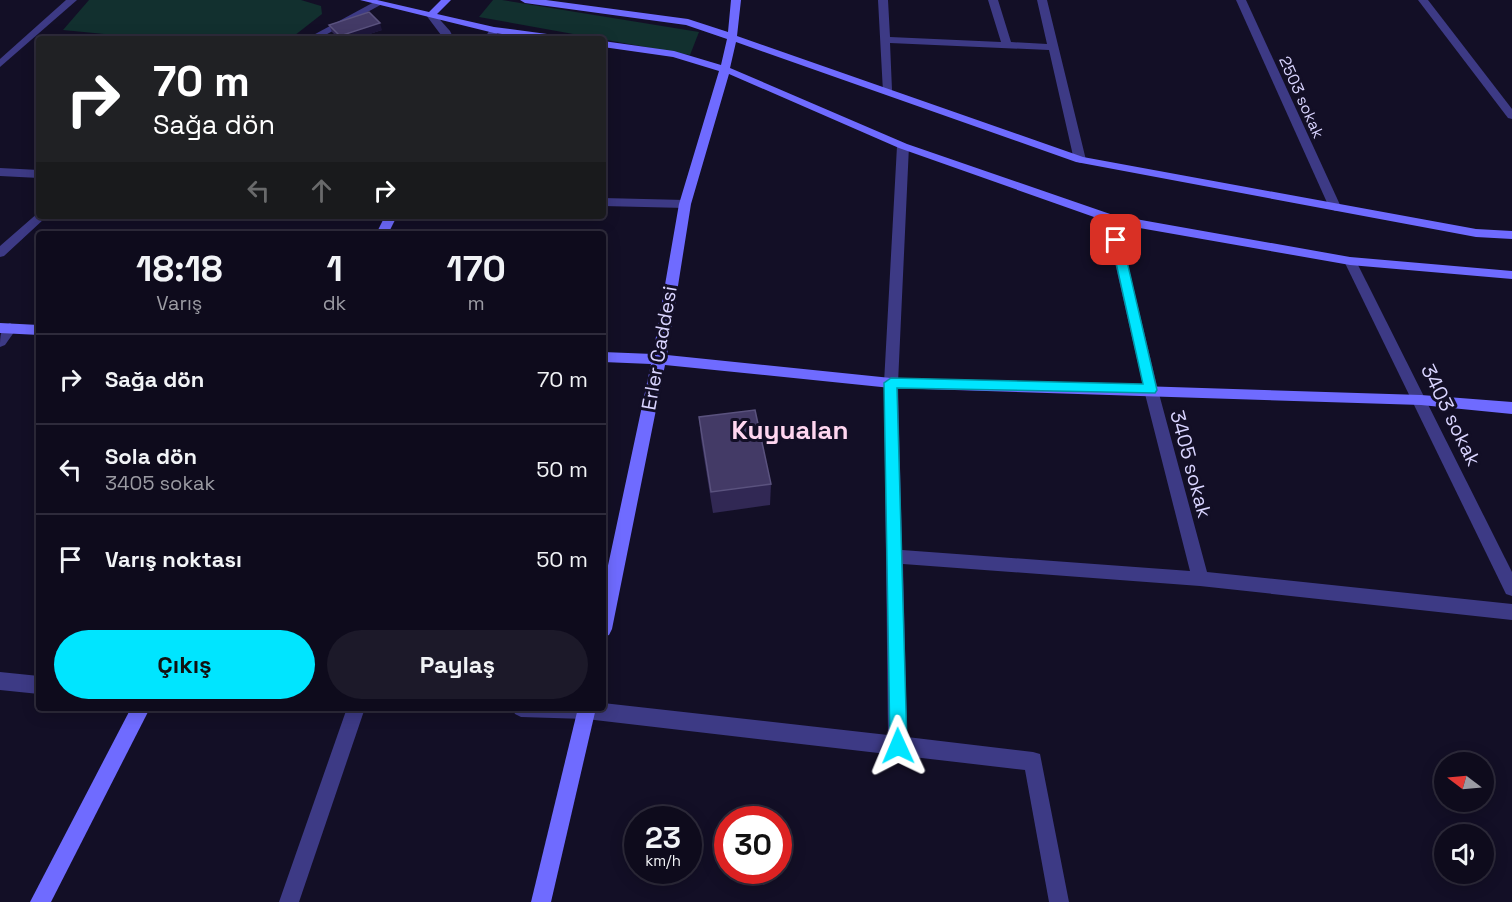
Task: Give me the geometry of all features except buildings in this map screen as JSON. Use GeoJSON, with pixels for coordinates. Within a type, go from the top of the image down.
{"type":"FeatureCollection","features":[{"type":"Feature","properties":{"kind":"main road"},"geometry":{"type":"LineString","coordinates":[[364,0],[432,15],[492,34],[520,36]]}},
{"type":"Feature","properties":{"kind":"main road"},"geometry":{"type":"LineString","coordinates":[[432,15],[446,0]]}},
{"type":"Feature","properties":{"kind":"main road"},"geometry":{"type":"LineString","coordinates":[[525,0],[688,22],[887,90],[1080,160],[1476,233],[1512,235]]}},
{"type":"Feature","properties":{"kind":"main road","name":"Erler Caddesi"},"geometry":{"type":"LineString","coordinates":[[606,615],[659,359],[685,204],[725,69],[732,37],[736,0]]}},
{"type":"Feature","properties":{"kind":"main road"},"geometry":{"type":"LineString","coordinates":[[606,44],[674,54],[725,69],[903,146],[1111,219],[1350,261],[1512,275]]}},
{"type":"Feature","properties":{"kind":"main road"},"geometry":{"type":"LineString","coordinates":[[5,328],[36,330]]}},
{"type":"Feature","properties":{"kind":"main road"},"geometry":{"type":"LineString","coordinates":[[606,357],[659,359],[891,383],[1421,400],[1512,408]]}},
{"type":"Feature","properties":{"kind":"main road"},"geometry":{"type":"LineString","coordinates":[[40,902],[139,711]]}},
{"type":"Feature","properties":{"kind":"main road"},"geometry":{"type":"LineString","coordinates":[[541,902],[586,711]]}},
{"type":"Feature","properties":{"kind":"street"},"geometry":{"type":"LineString","coordinates":[[37,36],[72,0]]}},
{"type":"Feature","properties":{"kind":"street"},"geometry":{"type":"LineString","coordinates":[[883,0],[887,90]]}},
{"type":"Feature","properties":{"kind":"street"},"geometry":{"type":"LineString","coordinates":[[993,0],[1007,45]]}},
{"type":"Feature","properties":{"kind":"street"},"geometry":{"type":"LineString","coordinates":[[1042,0],[1080,160]]}},
{"type":"Feature","properties":{"kind":"street","name":"2503 sokak"},"geometry":{"type":"LineString","coordinates":[[1241,0],[1335,207]]}},
{"type":"Feature","properties":{"kind":"street"},"geometry":{"type":"LineString","coordinates":[[1423,0],[1512,116]]}},
{"type":"Feature","properties":{"kind":"street"},"geometry":{"type":"LineString","coordinates":[[317,36],[379,3]]}},
{"type":"Feature","properties":{"kind":"street"},"geometry":{"type":"LineString","coordinates":[[432,15],[448,36]]}},
{"type":"Feature","properties":{"kind":"street"},"geometry":{"type":"LineString","coordinates":[[0,64],[34,39]]}},
{"type":"Feature","properties":{"kind":"street"},"geometry":{"type":"LineString","coordinates":[[885,40],[1053,47]]}},
{"type":"Feature","properties":{"kind":"street"},"geometry":{"type":"LineString","coordinates":[[898,746],[891,383],[903,146]]}},
{"type":"Feature","properties":{"kind":"street"},"geometry":{"type":"LineString","coordinates":[[0,172],[36,174]]}},
{"type":"Feature","properties":{"kind":"street"},"geometry":{"type":"LineString","coordinates":[[606,201],[685,204]]}},
{"type":"Feature","properties":{"kind":"street"},"geometry":{"type":"LineString","coordinates":[[0,253],[37,219]]}},
{"type":"Feature","properties":{"kind":"street","name":"3405 sokak"},"geometry":{"type":"LineString","coordinates":[[1111,219],[1151,390],[1200,579]]}},
{"type":"Feature","properties":{"kind":"street","name":"3403 sokak"},"geometry":{"type":"LineString","coordinates":[[1350,261],[1421,400],[1512,589]]}},
{"type":"Feature","properties":{"kind":"street"},"geometry":{"type":"LineString","coordinates":[[0,342],[5,328]]}},
{"type":"Feature","properties":{"kind":"street"},"geometry":{"type":"LineString","coordinates":[[894,556],[1200,579],[1512,612]]}},
{"type":"Feature","properties":{"kind":"street"},"geometry":{"type":"LineString","coordinates":[[0,681],[36,685]]}},
{"type":"Feature","properties":{"kind":"street"},"geometry":{"type":"LineString","coordinates":[[289,902],[355,711]]}},
{"type":"Feature","properties":{"kind":"street"},"geometry":{"type":"LineString","coordinates":[[603,711],[1033,761],[1059,902]]}},
{"type":"Feature","properties":{"kind":"green space"},"geometry":{"type":"Polygon","coordinates":[[[89,0],[301,0],[321,6],[322,14],[294,36],[125,36],[63,30],[89,0]]]}},
{"type":"Feature","properties":{"kind":"green space"},"geometry":{"type":"Polygon","coordinates":[[[493,0],[502,0],[699,32],[690,55],[606,40],[606,36],[584,36],[479,17],[493,0]]]}},
{"type":"Feature","properties":{"kind":"district","name":"Kuyualan"},"geometry":{"type":"Point","coordinates":[790,430]}},
{"type":"Feature","properties":{"kind":"route"},"geometry":{"type":"LineString","coordinates":[[898,746],[891,383],[1151,390],[1116,240]]}}]}
